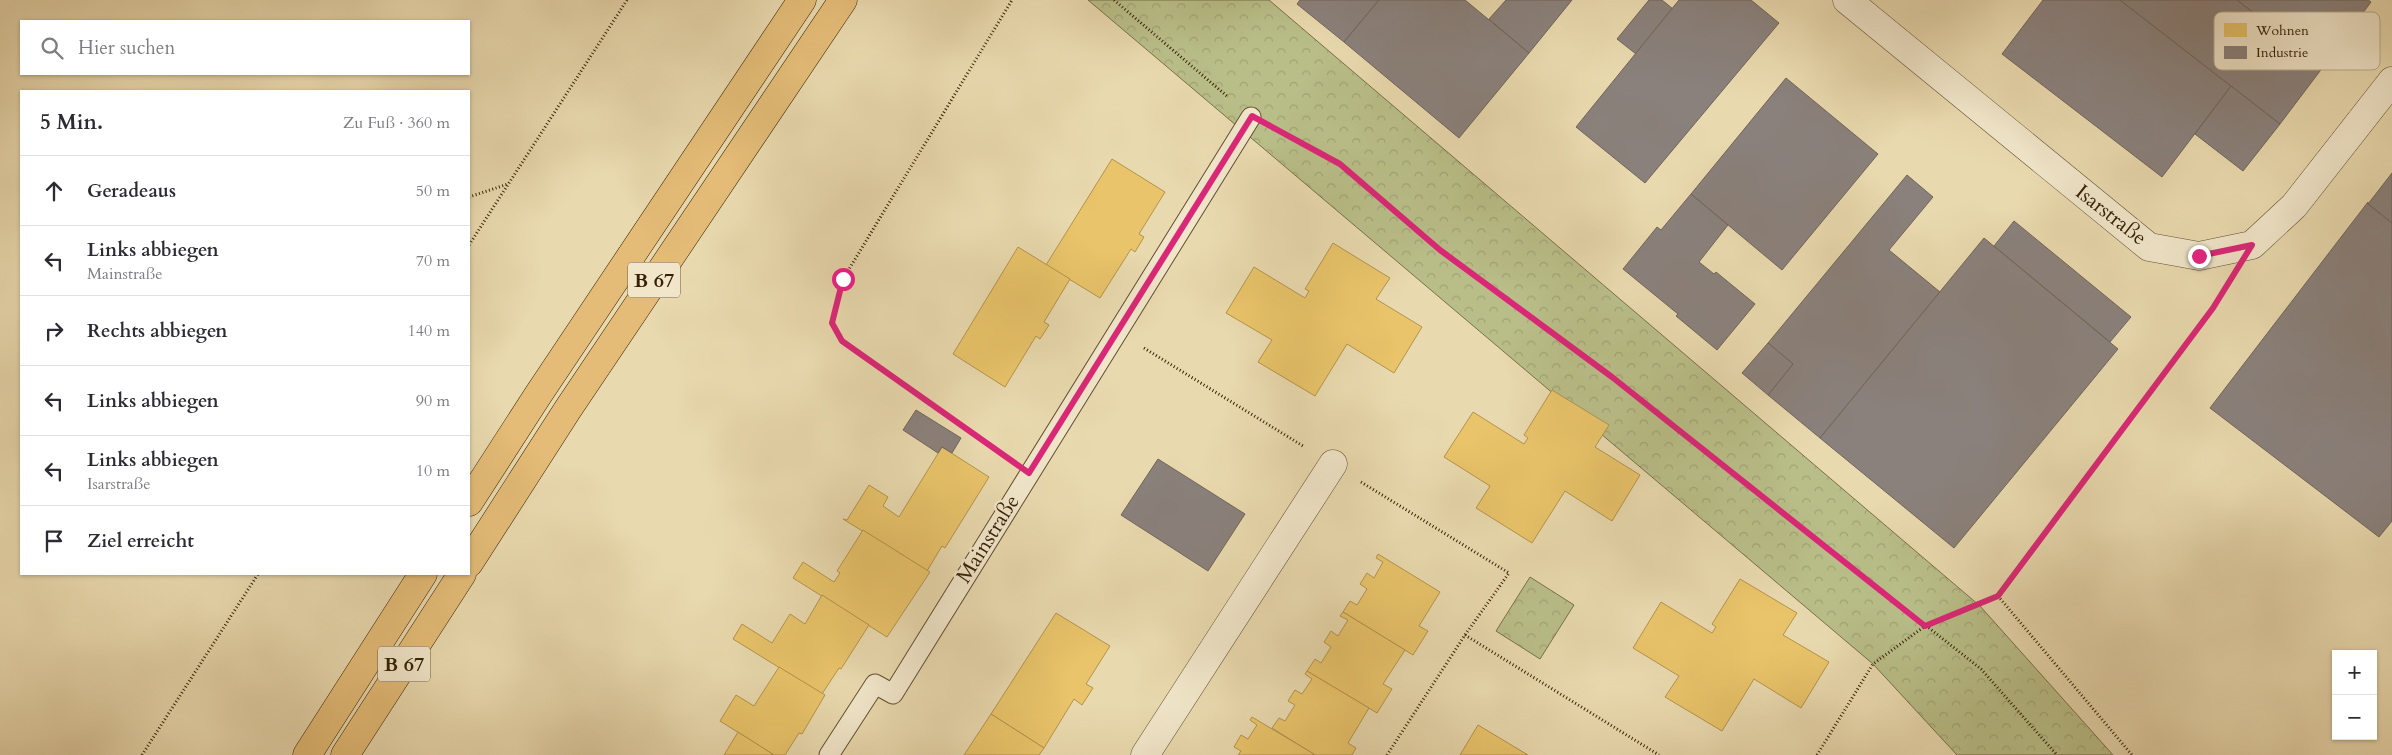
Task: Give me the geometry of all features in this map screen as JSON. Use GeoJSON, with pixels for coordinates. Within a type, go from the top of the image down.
{"type":"FeatureCollection","features":[{"type":"Feature","properties":{"kind":"highway","name":"B 67"},"geometry":{"type":"LineString","coordinates":[[470,500],[538,395],[802,0]]}},
{"type":"Feature","properties":{"kind":"highway","name":"B 67"},"geometry":{"type":"LineString","coordinates":[[470,561],[568,409],[843,0]]}},
{"type":"Feature","properties":{"kind":"highway","name":"B 67"},"geometry":{"type":"LineString","coordinates":[[307,755],[422,575]]}},
{"type":"Feature","properties":{"kind":"highway","name":"B 67"},"geometry":{"type":"LineString","coordinates":[[345,755],[461,575]]}},
{"type":"Feature","properties":{"kind":"street","name":"Isarstraße"},"geometry":{"type":"LineString","coordinates":[[1847,0],[2148,247],[2199,256],[2252,245]]}},
{"type":"Feature","properties":{"kind":"street"},"geometry":{"type":"LineString","coordinates":[[2252,245],[2294,206],[2392,81]]}},
{"type":"Feature","properties":{"kind":"street"},"geometry":{"type":"LineString","coordinates":[[1144,755],[1333,464]]}},
{"type":"Feature","properties":{"kind":"lane","name":"Mainstraße"},"geometry":{"type":"LineString","coordinates":[[829,755],[875,684],[892,694],[1252,116]]}},
{"type":"Feature","properties":{"kind":"path"},"geometry":{"type":"LineString","coordinates":[[470,243],[627,0]]}},
{"type":"Feature","properties":{"kind":"path"},"geometry":{"type":"LineString","coordinates":[[1012,0],[843,279],[832,323],[842,341],[1029,473]]}},
{"type":"Feature","properties":{"kind":"path"},"geometry":{"type":"LineString","coordinates":[[1114,0],[1252,116],[1340,164],[1440,250],[1612,377],[1981,669],[2057,755]]}},
{"type":"Feature","properties":{"kind":"path"},"geometry":{"type":"LineString","coordinates":[[470,196],[508,184]]}},
{"type":"Feature","properties":{"kind":"path"},"geometry":{"type":"LineString","coordinates":[[1817,755],[1873,664],[1925,626],[1998,596],[2213,308],[2252,245]]}},
{"type":"Feature","properties":{"kind":"path"},"geometry":{"type":"LineString","coordinates":[[1118,332],[1509,573],[1465,635],[1387,755]]}},
{"type":"Feature","properties":{"kind":"path"},"geometry":{"type":"LineString","coordinates":[[142,755],[257,575]]}},
{"type":"Feature","properties":{"kind":"path"},"geometry":{"type":"LineString","coordinates":[[1998,596],[2132,755]]}},
{"type":"Feature","properties":{"kind":"path"},"geometry":{"type":"LineString","coordinates":[[1465,635],[1660,755]]}},
{"type":"Feature","properties":{"kind":"green space"},"geometry":{"type":"Polygon","coordinates":[[[1088,0],[1269,0],[1980,606],[2113,755],[1957,755],[1873,664],[1088,0]]]}},
{"type":"Feature","properties":{"kind":"green space"},"geometry":{"type":"Polygon","coordinates":[[[1530,577],[1574,605],[1540,659],[1496,631],[1530,577]]]}},
{"type":"Feature","properties":{"kind":"building: Wohnen"},"geometry":{"type":"Polygon","coordinates":[[[1112,159],[1165,192],[1139,234],[1144,237],[1135,252],[1131,249],[1100,298],[1046,265],[1112,159]]]}},
{"type":"Feature","properties":{"kind":"building: Wohnen"},"geometry":{"type":"Polygon","coordinates":[[[1333,243],[1390,278],[1376,299],[1422,327],[1394,373],[1347,344],[1315,396],[1258,362],[1272,340],[1226,313],[1254,267],[1305,298],[1309,291],[1305,289],[1333,243]]]}},
{"type":"Feature","properties":{"kind":"building: Wohnen"},"geometry":{"type":"Polygon","coordinates":[[[1018,247],[1070,279],[1044,322],[1049,325],[1040,339],[1036,336],[1005,387],[953,354],[1018,247]]]}},
{"type":"Feature","properties":{"kind":"building: Wohnen"},"geometry":{"type":"Polygon","coordinates":[[[1552,390],[1609,425],[1595,447],[1640,475],[1612,521],[1565,491],[1532,543],[1476,508],[1490,486],[1444,457],[1473,412],[1524,444],[1528,438],[1524,435],[1552,390]]]}},
{"type":"Feature","properties":{"kind":"building: Wohnen"},"geometry":{"type":"Polygon","coordinates":[[[942,447],[989,477],[945,548],[942,546],[927,571],[843,519],[847,520],[869,485],[888,497],[883,506],[899,517],[942,447]]]}},
{"type":"Feature","properties":{"kind":"building: Wohnen"},"geometry":{"type":"Polygon","coordinates":[[[863,530],[930,572],[887,637],[793,578],[803,562],[834,582],[840,573],[837,571],[863,530]]]}},
{"type":"Feature","properties":{"kind":"building: Wohnen"},"geometry":{"type":"Polygon","coordinates":[[[1378,554],[1440,592],[1419,626],[1428,631],[1413,655],[1343,612],[1350,601],[1357,605],[1367,589],[1360,584],[1367,573],[1374,578],[1383,562],[1376,558],[1378,554]]]}},
{"type":"Feature","properties":{"kind":"building: Wohnen"},"geometry":{"type":"Polygon","coordinates":[[[1740,579],[1797,613],[1783,635],[1829,662],[1801,708],[1754,679],[1722,731],[1665,697],[1679,676],[1633,648],[1661,602],[1712,633],[1716,627],[1712,624],[1740,579]]]}},
{"type":"Feature","properties":{"kind":"building: Wohnen"},"geometry":{"type":"Polygon","coordinates":[[[822,595],[869,625],[841,669],[839,668],[822,694],[733,639],[742,624],[772,643],[790,614],[805,624],[822,595]]]}},
{"type":"Feature","properties":{"kind":"building: Wohnen"},"geometry":{"type":"Polygon","coordinates":[[[1343,612],[1405,650],[1383,684],[1392,689],[1377,713],[1307,671],[1315,659],[1321,663],[1331,647],[1324,642],[1331,631],[1338,636],[1348,620],[1340,616],[1343,612]]]}},
{"type":"Feature","properties":{"kind":"building: Wohnen"},"geometry":{"type":"Polygon","coordinates":[[[1056,613],[1110,646],[1086,684],[1093,688],[1082,705],[1074,699],[1044,748],[991,714],[1056,613]]]}},
{"type":"Feature","properties":{"kind":"building: Wohnen"},"geometry":{"type":"Polygon","coordinates":[[[779,667],[825,695],[802,734],[799,733],[785,755],[774,755],[720,721],[736,695],[754,706],[779,667]]]}},
{"type":"Feature","properties":{"kind":"building: Wohnen"},"geometry":{"type":"Polygon","coordinates":[[[1307,671],[1369,708],[1348,743],[1356,748],[1352,755],[1315,755],[1272,728],[1279,718],[1285,721],[1295,705],[1288,701],[1295,690],[1302,694],[1312,679],[1305,674],[1307,671]]]}},
{"type":"Feature","properties":{"kind":"building: Wohnen"},"geometry":{"type":"Polygon","coordinates":[[[991,714],[1044,748],[1039,755],[964,755],[991,714]]]}},
{"type":"Feature","properties":{"kind":"building: Wohnen"},"geometry":{"type":"Polygon","coordinates":[[[1252,717],[1314,754],[1238,755],[1241,751],[1234,747],[1241,735],[1248,739],[1257,725],[1250,720],[1252,717]]]}},
{"type":"Feature","properties":{"kind":"building: Wohnen"},"geometry":{"type":"Polygon","coordinates":[[[1478,725],[1528,755],[1460,755],[1478,725]]]}},
{"type":"Feature","properties":{"kind":"building: Wohnen"},"geometry":{"type":"Polygon","coordinates":[[[738,732],[774,755],[724,755],[738,732]]]}},
{"type":"Feature","properties":{"kind":"building: Industrie"},"geometry":{"type":"Polygon","coordinates":[[[1300,0],[1379,0],[1344,42],[1297,4],[1300,0]]]}},
{"type":"Feature","properties":{"kind":"building: Industrie"},"geometry":{"type":"Polygon","coordinates":[[[1379,0],[1465,0],[1529,53],[1459,138],[1344,42],[1379,0]]]}},
{"type":"Feature","properties":{"kind":"building: Industrie"},"geometry":{"type":"Polygon","coordinates":[[[1506,0],[1572,0],[1529,53],[1489,19],[1506,0]]]}},
{"type":"Feature","properties":{"kind":"building: Industrie"},"geometry":{"type":"Polygon","coordinates":[[[1649,0],[1662,0],[1673,9],[1636,54],[1617,39],[1649,0]]]}},
{"type":"Feature","properties":{"kind":"building: Industrie"},"geometry":{"type":"Polygon","coordinates":[[[1679,0],[1751,0],[1779,23],[1645,183],[1576,127],[1679,0]]]}},
{"type":"Feature","properties":{"kind":"building: Industrie"},"geometry":{"type":"Polygon","coordinates":[[[2043,0],[2120,0],[2231,86],[2162,177],[2002,54],[2043,0]]]}},
{"type":"Feature","properties":{"kind":"building: Industrie"},"geometry":{"type":"Polygon","coordinates":[[[2120,0],[2237,0],[2252,12],[2214,12],[2214,70],[2321,70],[2280,124],[2120,0]]]}},
{"type":"Feature","properties":{"kind":"building: Industrie"},"geometry":{"type":"Polygon","coordinates":[[[2237,0],[2368,0],[2371,2],[2364,12],[2253,12],[2237,0]]]}},
{"type":"Feature","properties":{"kind":"building: Industrie"},"geometry":{"type":"Polygon","coordinates":[[[1786,78],[1878,154],[1782,270],[1691,194],[1786,78]]]}},
{"type":"Feature","properties":{"kind":"building: Industrie"},"geometry":{"type":"Polygon","coordinates":[[[2231,86],[2280,124],[2243,171],[2195,134],[2231,86]]]}},
{"type":"Feature","properties":{"kind":"building: Industrie"},"geometry":{"type":"Polygon","coordinates":[[[2392,173],[2392,223],[2368,204],[2392,173]]]}},
{"type":"Feature","properties":{"kind":"building: Industrie"},"geometry":{"type":"Polygon","coordinates":[[[1907,175],[1933,197],[1889,250],[1940,292],[1820,438],[1768,395],[1793,364],[1768,343],[1907,175]]]}},
{"type":"Feature","properties":{"kind":"building: Industrie"},"geometry":{"type":"Polygon","coordinates":[[[1691,194],[1728,225],[1699,262],[1714,274],[1716,272],[1755,304],[1717,350],[1676,316],[1678,314],[1623,269],[1657,227],[1661,230],[1691,194]]]}},
{"type":"Feature","properties":{"kind":"building: Industrie"},"geometry":{"type":"Polygon","coordinates":[[[2368,202],[2368,204],[2392,223],[2392,521],[2379,537],[2210,408],[2368,202]]]}},
{"type":"Feature","properties":{"kind":"building: Industrie"},"geometry":{"type":"Polygon","coordinates":[[[2014,221],[2131,317],[2110,342],[1994,246],[2014,221]]]}},
{"type":"Feature","properties":{"kind":"building: Industrie"},"geometry":{"type":"Polygon","coordinates":[[[1984,238],[2118,349],[1954,548],[1820,438],[1984,238]]]}},
{"type":"Feature","properties":{"kind":"building: Industrie"},"geometry":{"type":"Polygon","coordinates":[[[1768,343],[1793,364],[1768,395],[1742,373],[1768,343]]]}},
{"type":"Feature","properties":{"kind":"building: Industrie"},"geometry":{"type":"Polygon","coordinates":[[[916,410],[961,438],[952,453],[942,447],[938,453],[903,430],[916,410]]]}},
{"type":"Feature","properties":{"kind":"building: Industrie"},"geometry":{"type":"Polygon","coordinates":[[[1158,459],[1245,514],[1208,571],[1121,515],[1158,459]]]}},
{"type":"Feature","properties":{"kind":"route"},"geometry":{"type":"LineString","coordinates":[[843,279],[832,323],[842,341],[1029,473],[1252,116],[1340,164],[1440,250],[1612,377],[1925,626],[1998,596],[2213,308],[2252,245],[2199,256]]}}]}
